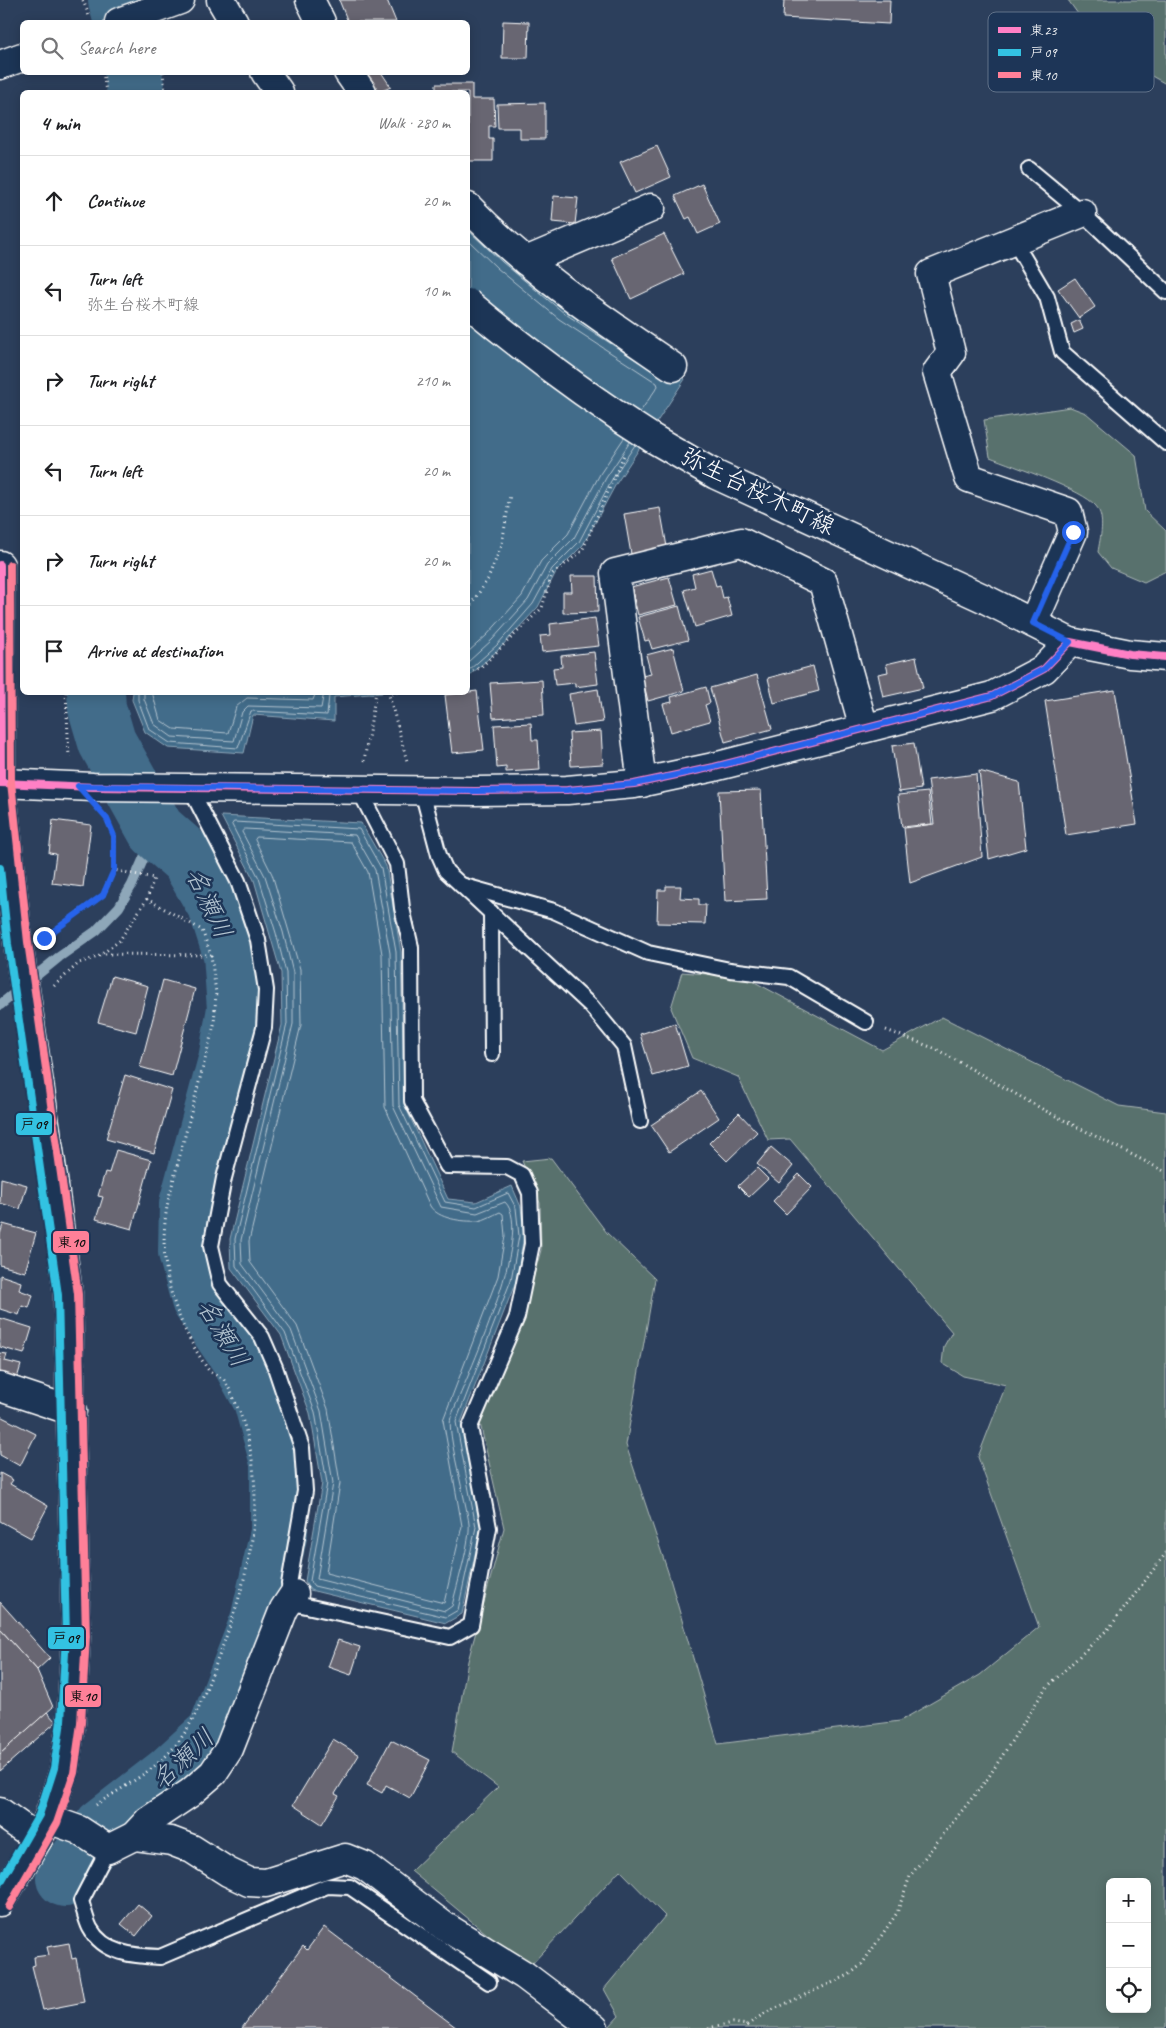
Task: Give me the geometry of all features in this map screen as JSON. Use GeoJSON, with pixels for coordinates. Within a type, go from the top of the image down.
{"type":"FeatureCollection","features":[{"type":"Feature","properties":{"kind":"street"},"geometry":{"type":"LineString","coordinates":[[131,18],[180,0]]}},
{"type":"Feature","properties":{"kind":"street"},"geometry":{"type":"LineString","coordinates":[[221,0],[233,20]]}},
{"type":"Feature","properties":{"kind":"street"},"geometry":{"type":"LineString","coordinates":[[310,0],[319,20]]}},
{"type":"Feature","properties":{"kind":"street"},"geometry":{"type":"LineString","coordinates":[[0,65],[20,58]]}},
{"type":"Feature","properties":{"kind":"street"},"geometry":{"type":"LineString","coordinates":[[267,75],[278,90]]}},
{"type":"Feature","properties":{"kind":"street"},"geometry":{"type":"LineString","coordinates":[[350,75],[361,90]]}},
{"type":"Feature","properties":{"kind":"street"},"geometry":{"type":"LineString","coordinates":[[526,261],[651,208]]}},
{"type":"Feature","properties":{"kind":"street"},"geometry":{"type":"LineString","coordinates":[[470,209],[526,261],[581,304],[673,367]]}},
{"type":"Feature","properties":{"kind":"street"},"geometry":{"type":"LineString","coordinates":[[1033,623],[1073,532],[1068,512],[969,478],[937,372],[951,353],[931,274],[1082,214]]}},
{"type":"Feature","properties":{"kind":"street","name":"弥生台桜木町線"},"geometry":{"type":"LineString","coordinates":[[470,305],[522,348],[585,394],[640,443],[716,475],[984,598],[1070,642],[1130,654],[1166,657]]}},
{"type":"Feature","properties":{"kind":"street"},"geometry":{"type":"LineString","coordinates":[[642,783],[615,573],[741,542],[823,582],[864,728]]}},
{"type":"Feature","properties":{"kind":"street"},"geometry":{"type":"LineString","coordinates":[[0,565],[2,783],[18,948],[68,1294],[76,1636],[72,1713],[64,1770],[43,1829],[0,1902]]}},
{"type":"Feature","properties":{"kind":"street"},"geometry":{"type":"LineString","coordinates":[[2,783],[86,787],[419,791],[567,790],[642,783],[714,767],[992,696],[1044,669],[1070,642]]}},
{"type":"Feature","properties":{"kind":"street"},"geometry":{"type":"LineString","coordinates":[[0,1387],[72,1411]]}},
{"type":"Feature","properties":{"kind":"street"},"geometry":{"type":"LineString","coordinates":[[0,1812],[43,1829],[76,1830],[108,1849],[134,1836],[148,1821],[190,1793],[213,1773],[229,1748],[284,1609],[294,1594]]}},
{"type":"Feature","properties":{"kind":"street"},"geometry":{"type":"LineString","coordinates":[[134,1836],[171,1841],[192,1849],[228,1872],[249,1882],[266,1884],[345,1858],[365,1866],[444,1926],[524,1975],[594,2028]]}},
{"type":"Feature","properties":{"kind":"lane"},"geometry":{"type":"LineString","coordinates":[[1029,169],[1082,214],[1166,292]]}},
{"type":"Feature","properties":{"kind":"lane"},"geometry":{"type":"LineString","coordinates":[[1014,241],[1046,297],[1062,352],[1166,444]]}},
{"type":"Feature","properties":{"kind":"lane"},"geometry":{"type":"LineString","coordinates":[[182,788],[238,881],[258,940],[266,990],[264,1028],[224,1178],[211,1246],[220,1284],[262,1337],[275,1368],[302,1448],[305,1491],[289,1584],[297,1604],[450,1637],[471,1626],[489,1528],[470,1427],[517,1317],[532,1244],[530,1193],[522,1174],[507,1167],[447,1166],[412,1101],[411,947],[402,908],[397,864],[358,790]]}},
{"type":"Feature","properties":{"kind":"lane"},"geometry":{"type":"LineString","coordinates":[[419,791],[438,855],[446,871],[591,1006],[624,1046],[640,1121]]}},
{"type":"Feature","properties":{"kind":"lane"},"geometry":{"type":"LineString","coordinates":[[461,885],[554,911],[648,953],[730,970],[789,976],[866,1022]]}},
{"type":"Feature","properties":{"kind":"lane"},"geometry":{"type":"LineString","coordinates":[[490,912],[492,1054]]}},
{"type":"Feature","properties":{"kind":"lane"},"geometry":{"type":"LineString","coordinates":[[108,1849],[81,1901],[90,1929],[112,1950],[135,1956],[160,1957],[326,1886],[350,1887],[489,1982]]}},
{"type":"Feature","properties":{"kind":"path"},"geometry":{"type":"LineString","coordinates":[[84,0],[90,20]]}},
{"type":"Feature","properties":{"kind":"path"},"geometry":{"type":"LineString","coordinates":[[103,75],[106,90]]}},
{"type":"Feature","properties":{"kind":"path"},"geometry":{"type":"LineString","coordinates":[[163,75],[165,90]]}},
{"type":"Feature","properties":{"kind":"path"},"geometry":{"type":"LineString","coordinates":[[470,671],[480,668],[542,608],[552,574],[582,551],[640,443]]}},
{"type":"Feature","properties":{"kind":"path"},"geometry":{"type":"LineString","coordinates":[[470,606],[488,579],[502,544],[510,495]]}},
{"type":"Feature","properties":{"kind":"path"},"geometry":{"type":"LineString","coordinates":[[66,695],[69,757]]}},
{"type":"Feature","properties":{"kind":"path"},"geometry":{"type":"LineString","coordinates":[[358,790],[375,695]]}},
{"type":"Feature","properties":{"kind":"path"},"geometry":{"type":"LineString","coordinates":[[389,695],[419,791]]}},
{"type":"Feature","properties":{"kind":"path"},"geometry":{"type":"LineString","coordinates":[[18,948],[44,938],[103,895],[114,870],[114,836],[107,819],[86,787]]}},
{"type":"Feature","properties":{"kind":"path"},"geometry":{"type":"LineString","coordinates":[[26,995],[53,988],[79,963],[101,954],[119,940],[147,899],[154,878],[114,870]]}},
{"type":"Feature","properties":{"kind":"path"},"geometry":{"type":"LineString","coordinates":[[76,1830],[86,1812],[152,1767],[173,1748],[192,1722],[236,1613],[244,1582],[257,1498],[253,1453],[240,1414],[223,1380],[209,1371],[186,1335],[165,1267],[163,1248],[164,1223],[169,1197],[214,1025],[216,993],[211,955],[202,930],[147,899]]}},
{"type":"Feature","properties":{"kind":"path"},"geometry":{"type":"LineString","coordinates":[[101,954],[211,955]]}},
{"type":"Feature","properties":{"kind":"path"},"geometry":{"type":"LineString","coordinates":[[866,1022],[936,1049],[1044,1110],[1166,1172]]}},
{"type":"Feature","properties":{"kind":"path"},"geometry":{"type":"LineString","coordinates":[[708,2028],[734,2023],[746,2027],[765,2013],[849,1975],[862,1964],[897,1914],[910,1876],[988,1778],[1045,1689],[1110,1628],[1166,1553]]}},
{"type":"Feature","properties":{"kind":"green space"},"geometry":{"type":"Polygon","coordinates":[[[1068,0],[1166,0],[1166,84],[1154,77],[1154,12],[1077,12],[1068,0]]]}},
{"type":"Feature","properties":{"kind":"green space"},"geometry":{"type":"Polygon","coordinates":[[[1070,407],[1086,413],[1136,455],[1145,511],[1166,531],[1166,571],[1144,582],[1111,568],[1098,552],[1102,522],[1096,506],[1089,500],[1063,486],[990,457],[984,420],[1070,407]]]}},
{"type":"Feature","properties":{"kind":"green space"},"geometry":{"type":"Polygon","coordinates":[[[682,972],[745,977],[882,1050],[942,1017],[1119,1106],[1166,1112],[1166,2028],[608,2028],[619,2016],[604,1989],[665,1916],[620,1870],[528,1968],[411,1871],[498,1787],[452,1752],[468,1661],[504,1528],[480,1423],[523,1315],[541,1250],[540,1203],[522,1161],[551,1158],[607,1233],[655,1279],[626,1445],[668,1572],[718,1744],[900,1721],[980,1675],[1039,1627],[978,1457],[1006,1385],[963,1376],[942,1363],[944,1346],[952,1332],[790,1139],[768,1140],[738,1077],[692,1058],[671,1008],[682,972]]]}},
{"type":"Feature","properties":{"kind":"water"},"geometry":{"type":"Polygon","coordinates":[[[470,217],[570,304],[685,379],[616,484],[583,545],[556,572],[538,607],[500,648],[470,675],[470,217]]]}},
{"type":"Feature","properties":{"kind":"water"},"geometry":{"type":"Polygon","coordinates":[[[133,695],[358,695],[334,697],[334,721],[253,715],[244,753],[168,748],[145,732],[132,700],[133,695]]]}},
{"type":"Feature","properties":{"kind":"water"},"geometry":{"type":"Polygon","coordinates":[[[221,816],[361,823],[386,866],[401,952],[404,1104],[448,1199],[476,1202],[512,1186],[521,1207],[524,1236],[516,1281],[461,1422],[481,1527],[462,1614],[446,1623],[310,1590],[305,1581],[322,1483],[310,1413],[281,1335],[231,1268],[230,1239],[282,1025],[281,973],[254,880],[221,816]]]}},
{"type":"Feature","properties":{"kind":"building"},"geometry":{"type":"Polygon","coordinates":[[[339,0],[387,0],[395,20],[347,20],[339,0]]]}},
{"type":"Feature","properties":{"kind":"building"},"geometry":{"type":"Polygon","coordinates":[[[784,0],[890,0],[889,24],[783,18],[784,0]]]}},
{"type":"Feature","properties":{"kind":"building"},"geometry":{"type":"Polygon","coordinates":[[[503,21],[529,22],[528,58],[502,58],[503,21]]]}},
{"type":"Feature","properties":{"kind":"building"},"geometry":{"type":"Polygon","coordinates":[[[367,75],[383,75],[391,87],[378,90],[367,75]]]}},
{"type":"Feature","properties":{"kind":"building"},"geometry":{"type":"Polygon","coordinates":[[[436,84],[472,84],[472,99],[494,99],[495,126],[489,126],[489,139],[493,139],[493,161],[470,161],[470,90],[436,90],[436,84]]]}},
{"type":"Feature","properties":{"kind":"building"},"geometry":{"type":"Polygon","coordinates":[[[545,103],[545,139],[520,139],[520,128],[498,128],[497,104],[545,103]]]}},
{"type":"Feature","properties":{"kind":"building"},"geometry":{"type":"Polygon","coordinates":[[[657,146],[671,177],[635,193],[620,162],[657,146]]]}},
{"type":"Feature","properties":{"kind":"building"},"geometry":{"type":"Polygon","coordinates":[[[702,184],[720,224],[698,234],[690,217],[686,219],[675,196],[702,184]]]}},
{"type":"Feature","properties":{"kind":"building"},"geometry":{"type":"Polygon","coordinates":[[[554,196],[578,198],[575,224],[552,222],[554,196]]]}},
{"type":"Feature","properties":{"kind":"building"},"geometry":{"type":"Polygon","coordinates":[[[664,234],[684,274],[631,299],[612,258],[664,234]]]}},
{"type":"Feature","properties":{"kind":"building"},"geometry":{"type":"Polygon","coordinates":[[[1075,278],[1095,307],[1079,318],[1058,289],[1075,278]]]}},
{"type":"Feature","properties":{"kind":"building"},"geometry":{"type":"Polygon","coordinates":[[[1079,320],[1083,329],[1074,333],[1071,324],[1079,320]]]}},
{"type":"Feature","properties":{"kind":"building"},"geometry":{"type":"Polygon","coordinates":[[[660,508],[667,547],[631,554],[624,514],[660,508]]]}},
{"type":"Feature","properties":{"kind":"building"},"geometry":{"type":"Polygon","coordinates":[[[711,569],[716,586],[720,585],[723,598],[727,597],[732,616],[695,627],[684,590],[695,587],[692,574],[711,569]]]}},
{"type":"Feature","properties":{"kind":"building"},"geometry":{"type":"Polygon","coordinates":[[[571,576],[597,576],[598,612],[563,613],[563,592],[572,592],[571,576]]]}},
{"type":"Feature","properties":{"kind":"building"},"geometry":{"type":"Polygon","coordinates":[[[669,577],[677,605],[638,615],[631,587],[669,577]]]}},
{"type":"Feature","properties":{"kind":"building"},"geometry":{"type":"Polygon","coordinates":[[[679,606],[688,640],[652,649],[649,640],[645,641],[638,617],[679,606]]]}},
{"type":"Feature","properties":{"kind":"building"},"geometry":{"type":"Polygon","coordinates":[[[595,618],[599,646],[542,652],[540,636],[551,635],[550,624],[595,618]]]}},
{"type":"Feature","properties":{"kind":"building"},"geometry":{"type":"Polygon","coordinates":[[[673,648],[684,691],[648,701],[642,676],[651,674],[646,655],[673,648]]]}},
{"type":"Feature","properties":{"kind":"building"},"geometry":{"type":"Polygon","coordinates":[[[594,652],[598,684],[575,687],[575,683],[555,685],[553,668],[562,667],[561,656],[594,652]]]}},
{"type":"Feature","properties":{"kind":"building"},"geometry":{"type":"Polygon","coordinates":[[[916,657],[923,688],[883,697],[878,674],[888,672],[886,664],[916,657]]]}},
{"type":"Feature","properties":{"kind":"building"},"geometry":{"type":"Polygon","coordinates":[[[813,666],[819,691],[774,703],[768,678],[813,666]]]}},
{"type":"Feature","properties":{"kind":"building"},"geometry":{"type":"Polygon","coordinates":[[[757,675],[772,729],[725,742],[710,688],[757,675]]]}},
{"type":"Feature","properties":{"kind":"building"},"geometry":{"type":"Polygon","coordinates":[[[542,680],[544,715],[493,718],[490,683],[542,680]]]}},
{"type":"Feature","properties":{"kind":"building"},"geometry":{"type":"Polygon","coordinates":[[[706,687],[710,703],[705,705],[710,721],[671,732],[663,704],[672,702],[671,697],[706,687]]]}},
{"type":"Feature","properties":{"kind":"building"},"geometry":{"type":"Polygon","coordinates":[[[598,689],[603,722],[574,726],[569,694],[598,689]]]}},
{"type":"Feature","properties":{"kind":"building"},"geometry":{"type":"Polygon","coordinates":[[[1115,690],[1137,824],[1066,835],[1045,701],[1115,690]]]}},
{"type":"Feature","properties":{"kind":"building"},"geometry":{"type":"Polygon","coordinates":[[[477,691],[484,750],[452,753],[445,695],[470,695],[470,692],[477,691]]]}},
{"type":"Feature","properties":{"kind":"building"},"geometry":{"type":"Polygon","coordinates":[[[531,723],[532,740],[538,740],[540,770],[506,772],[506,767],[497,768],[494,725],[531,723]]]}},
{"type":"Feature","properties":{"kind":"building"},"geometry":{"type":"Polygon","coordinates":[[[601,731],[603,764],[571,766],[569,733],[601,731]]]}},
{"type":"Feature","properties":{"kind":"building"},"geometry":{"type":"Polygon","coordinates":[[[914,743],[921,789],[899,792],[892,746],[914,743]]]}},
{"type":"Feature","properties":{"kind":"building"},"geometry":{"type":"Polygon","coordinates":[[[979,771],[1019,782],[1026,848],[989,859],[979,771]]]}},
{"type":"Feature","properties":{"kind":"building"},"geometry":{"type":"Polygon","coordinates":[[[976,774],[982,857],[910,883],[904,828],[934,824],[928,780],[976,774]]]}},
{"type":"Feature","properties":{"kind":"building"},"geometry":{"type":"Polygon","coordinates":[[[761,790],[767,899],[725,901],[719,791],[761,790]]]}},
{"type":"Feature","properties":{"kind":"building"},"geometry":{"type":"Polygon","coordinates":[[[928,792],[932,824],[902,827],[898,795],[928,792]]]}},
{"type":"Feature","properties":{"kind":"building"},"geometry":{"type":"Polygon","coordinates":[[[53,820],[91,825],[83,887],[52,883],[56,854],[49,853],[53,820]]]}},
{"type":"Feature","properties":{"kind":"building"},"geometry":{"type":"Polygon","coordinates":[[[666,886],[681,886],[680,898],[699,899],[699,905],[706,905],[705,924],[657,923],[658,890],[666,890],[666,886]]]}},
{"type":"Feature","properties":{"kind":"building"},"geometry":{"type":"Polygon","coordinates":[[[112,976],[148,986],[136,1032],[98,1022],[112,976]]]}},
{"type":"Feature","properties":{"kind":"building"},"geometry":{"type":"Polygon","coordinates":[[[163,980],[195,989],[172,1076],[140,1067],[163,980]]]}},
{"type":"Feature","properties":{"kind":"building"},"geometry":{"type":"Polygon","coordinates":[[[675,1023],[688,1066],[653,1076],[640,1034],[675,1023]]]}},
{"type":"Feature","properties":{"kind":"building"},"geometry":{"type":"Polygon","coordinates":[[[125,1075],[172,1090],[154,1153],[106,1139],[125,1075]]]}},
{"type":"Feature","properties":{"kind":"building"},"geometry":{"type":"Polygon","coordinates":[[[701,1091],[719,1118],[669,1152],[651,1125],[701,1091]]]}},
{"type":"Feature","properties":{"kind":"building"},"geometry":{"type":"Polygon","coordinates":[[[739,1113],[757,1132],[727,1161],[709,1143],[739,1113]]]}},
{"type":"Feature","properties":{"kind":"building"},"geometry":{"type":"Polygon","coordinates":[[[771,1147],[793,1166],[779,1183],[757,1164],[771,1147]]]}},
{"type":"Feature","properties":{"kind":"building"},"geometry":{"type":"Polygon","coordinates":[[[116,1150],[151,1160],[132,1229],[96,1219],[103,1197],[98,1196],[105,1172],[109,1173],[116,1150]]]}},
{"type":"Feature","properties":{"kind":"building"},"geometry":{"type":"Polygon","coordinates":[[[757,1168],[768,1179],[749,1197],[738,1186],[757,1168]]]}},
{"type":"Feature","properties":{"kind":"building"},"geometry":{"type":"Polygon","coordinates":[[[799,1174],[812,1187],[786,1214],[773,1201],[799,1174]]]}},
{"type":"Feature","properties":{"kind":"building"},"geometry":{"type":"Polygon","coordinates":[[[1,1178],[27,1185],[20,1209],[0,1203],[1,1178]]]}},
{"type":"Feature","properties":{"kind":"building"},"geometry":{"type":"Polygon","coordinates":[[[3,1224],[36,1233],[25,1272],[0,1265],[0,1235],[3,1224]]]}},
{"type":"Feature","properties":{"kind":"building"},"geometry":{"type":"Polygon","coordinates":[[[0,1275],[21,1282],[19,1290],[33,1295],[29,1308],[22,1306],[19,1315],[0,1309],[0,1275]]]}},
{"type":"Feature","properties":{"kind":"building"},"geometry":{"type":"Polygon","coordinates":[[[0,1318],[32,1328],[24,1354],[0,1347],[0,1318]]]}},
{"type":"Feature","properties":{"kind":"building"},"geometry":{"type":"Polygon","coordinates":[[[0,1353],[7,1354],[5,1361],[21,1365],[15,1385],[0,1381],[0,1353]]]}},
{"type":"Feature","properties":{"kind":"building"},"geometry":{"type":"Polygon","coordinates":[[[0,1416],[36,1434],[20,1466],[0,1455],[0,1416]]]}},
{"type":"Feature","properties":{"kind":"building"},"geometry":{"type":"Polygon","coordinates":[[[0,1473],[13,1480],[10,1484],[48,1506],[31,1538],[0,1521],[0,1473]]]}},
{"type":"Feature","properties":{"kind":"building"},"geometry":{"type":"Polygon","coordinates":[[[0,1602],[50,1658],[37,1670],[0,1629],[0,1602]]]}},
{"type":"Feature","properties":{"kind":"building"},"geometry":{"type":"Polygon","coordinates":[[[0,1629],[37,1670],[53,1707],[0,1754],[0,1629]]]}},
{"type":"Feature","properties":{"kind":"building"},"geometry":{"type":"Polygon","coordinates":[[[338,1640],[360,1647],[351,1675],[328,1667],[338,1640]]]}},
{"type":"Feature","properties":{"kind":"building"},"geometry":{"type":"Polygon","coordinates":[[[47,1712],[56,1722],[0,1771],[0,1754],[47,1712]]]}},
{"type":"Feature","properties":{"kind":"building"},"geometry":{"type":"Polygon","coordinates":[[[333,1739],[359,1755],[335,1794],[339,1796],[322,1824],[293,1805],[333,1739]]]}},
{"type":"Feature","properties":{"kind":"building"},"geometry":{"type":"Polygon","coordinates":[[[391,1740],[430,1760],[410,1798],[386,1785],[382,1793],[367,1785],[391,1740]]]}},
{"type":"Feature","properties":{"kind":"building"},"geometry":{"type":"Polygon","coordinates":[[[138,1904],[152,1916],[136,1936],[121,1924],[138,1904]]]}},
{"type":"Feature","properties":{"kind":"building"},"geometry":{"type":"Polygon","coordinates":[[[324,1927],[457,2028],[242,2028],[303,1946],[307,1950],[324,1927]]]}},
{"type":"Feature","properties":{"kind":"building"},"geometry":{"type":"Polygon","coordinates":[[[69,1943],[72,1959],[76,1958],[84,2002],[43,2010],[32,1966],[35,1965],[34,1957],[49,1955],[47,1947],[69,1943]]]}},
{"type":"Feature","properties":{"kind":"waterway","name":"名瀬川"},"geometry":{"type":"LineString","coordinates":[[117,0],[122,20]]}},
{"type":"Feature","properties":{"kind":"waterway","name":"名瀬川"},"geometry":{"type":"LineString","coordinates":[[133,75],[136,90]]}},
{"type":"Feature","properties":{"kind":"waterway","name":"名瀬川"},"geometry":{"type":"LineString","coordinates":[[65,1878],[103,1827],[170,1775],[216,1733],[259,1621],[279,1532],[279,1462],[262,1400],[237,1354],[200,1300],[187,1252],[188,1204],[227,1060],[236,1009],[232,954],[217,907],[189,859],[156,830],[107,742],[97,708],[96,695]]}},
{"type":"Feature","properties":{"kind":"waterway"},"geometry":{"type":"LineString","coordinates":[[0,1005],[59,957],[96,931],[119,907],[132,885],[156,830]]}},
{"type":"Feature","properties":{"kind":"transit line","name":"東23"},"geometry":{"type":"LineString","coordinates":[[0,565],[1,783]]}},
{"type":"Feature","properties":{"kind":"transit line","name":"東10"},"geometry":{"type":"LineString","coordinates":[[9,1907],[57,1823],[74,1773],[81,1723],[86,1636],[78,1294],[28,942],[11,782],[10,565]]}},
{"type":"Feature","properties":{"kind":"transit line","name":"東23"},"geometry":{"type":"LineString","coordinates":[[1,783],[93,787],[475,791],[567,790],[634,784],[714,767],[992,696],[1044,669],[1070,642],[1130,654],[1166,657]]}},
{"type":"Feature","properties":{"kind":"transit line","name":"戸09"},"geometry":{"type":"LineString","coordinates":[[0,868],[8,944],[58,1295],[66,1636],[61,1721],[54,1768],[39,1815],[0,1883]]}},
{"type":"Feature","properties":{"kind":"route"},"geometry":{"type":"LineString","coordinates":[[44,938],[103,895],[114,870],[114,836],[107,819],[78,786],[475,791],[567,790],[634,784],[714,767],[992,696],[1044,669],[1070,642],[1033,623],[1073,532]]}}]}
